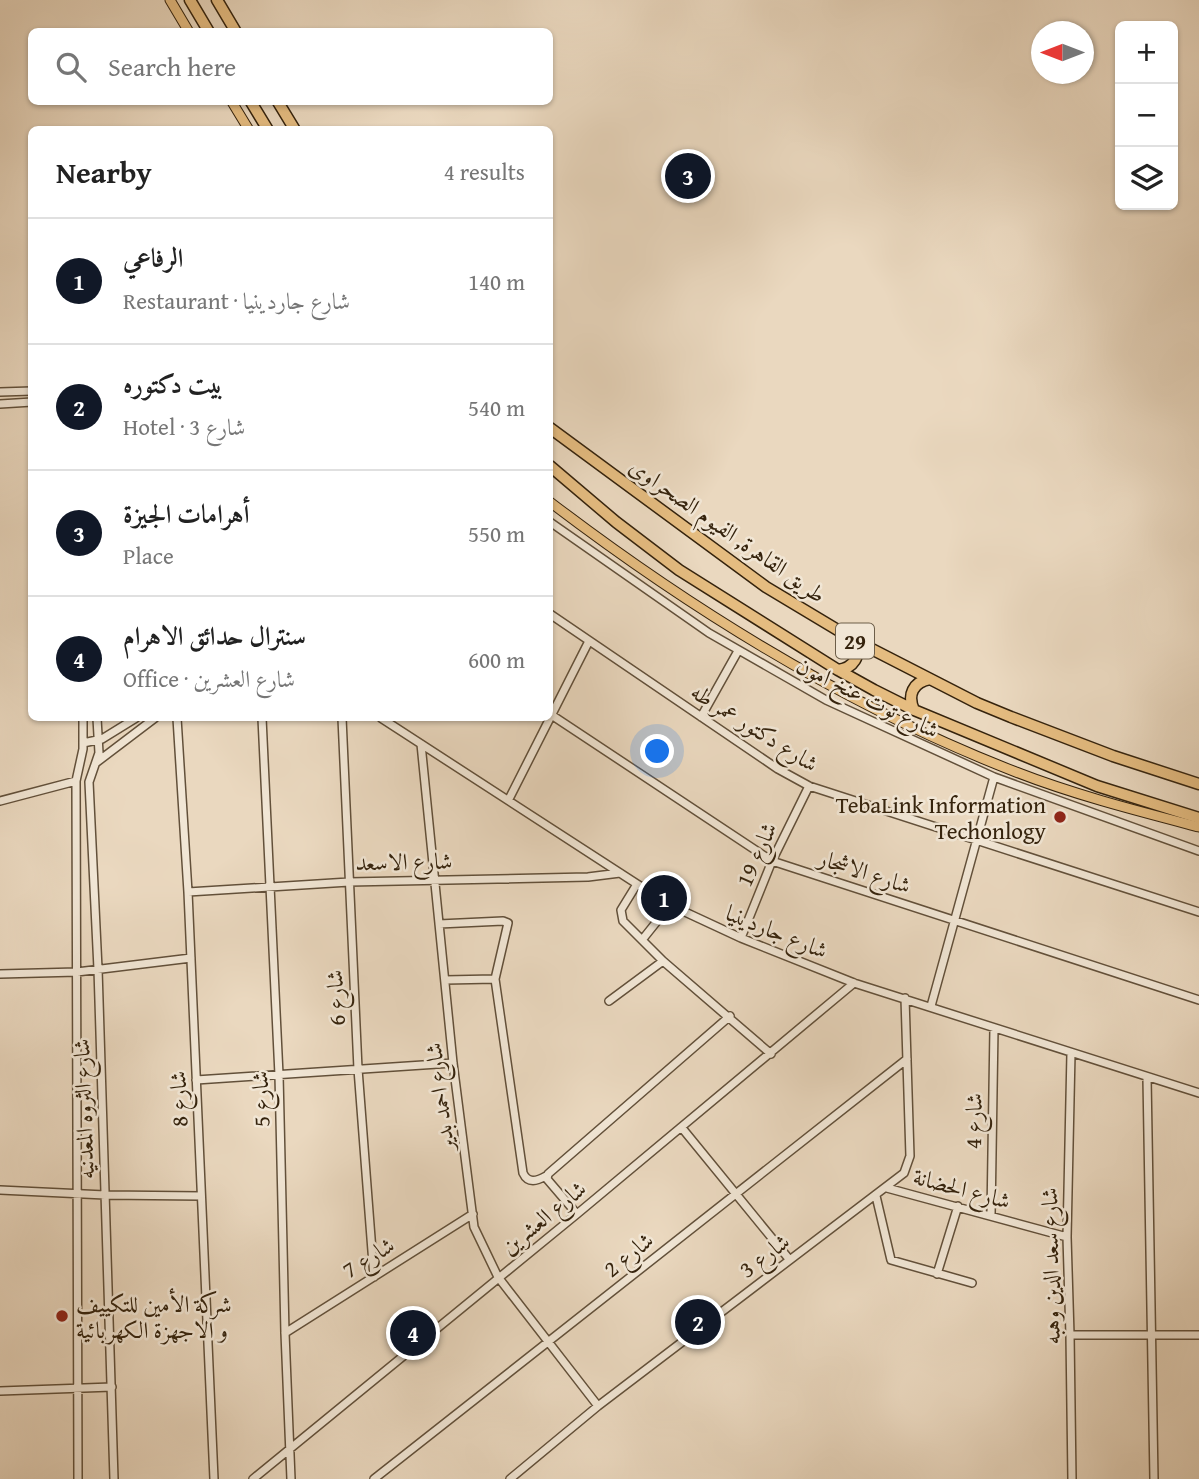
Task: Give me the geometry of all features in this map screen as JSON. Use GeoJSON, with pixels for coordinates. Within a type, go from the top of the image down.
{"type":"FeatureCollection","features":[{"type":"Feature","properties":{"kind":"highway"},"geometry":{"type":"LineString","coordinates":[[190,0],[207,28]]}},
{"type":"Feature","properties":{"kind":"highway"},"geometry":{"type":"LineString","coordinates":[[217,0],[234,28]]}},
{"type":"Feature","properties":{"kind":"highway"},"geometry":{"type":"LineString","coordinates":[[253,105],[266,126]]}},
{"type":"Feature","properties":{"kind":"highway"},"geometry":{"type":"LineString","coordinates":[[280,105],[293,126]]}},
{"type":"Feature","properties":{"kind":"highway","name":"طريق القاهرة, الفيوم الصحراوى"},"geometry":{"type":"LineString","coordinates":[[553,430],[766,587],[856,641],[1011,717],[1113,756],[1199,784]]}},
{"type":"Feature","properties":{"kind":"highway","name":"29"},"geometry":{"type":"LineString","coordinates":[[553,469],[616,522],[679,570],[838,670],[914,710],[1097,786],[1199,818]]}},
{"type":"Feature","properties":{"kind":"highway"},"geometry":{"type":"LineString","coordinates":[[838,670],[848,668],[856,661],[856,641]]}},
{"type":"Feature","properties":{"kind":"highway"},"geometry":{"type":"LineString","coordinates":[[914,710],[912,692],[919,683],[930,679]]}},
{"type":"Feature","properties":{"kind":"main road"},"geometry":{"type":"LineString","coordinates":[[170,0],[187,28]]}},
{"type":"Feature","properties":{"kind":"main road"},"geometry":{"type":"LineString","coordinates":[[234,105],[247,126]]}},
{"type":"Feature","properties":{"kind":"main road"},"geometry":{"type":"LineString","coordinates":[[553,504],[644,572],[703,611],[876,709],[1026,776],[1116,805],[1199,827]]}},
{"type":"Feature","properties":{"kind":"street"},"geometry":{"type":"LineString","coordinates":[[0,392],[28,391]]}},
{"type":"Feature","properties":{"kind":"street"},"geometry":{"type":"LineString","coordinates":[[0,404],[28,402]]}},
{"type":"Feature","properties":{"kind":"street","name":"شارع توت عنخ امون"},"geometry":{"type":"LineString","coordinates":[[553,524],[652,595],[738,651],[826,700],[993,777],[1199,851]]}},
{"type":"Feature","properties":{"kind":"street","name":"شارع دكتور عمر طه"},"geometry":{"type":"LineString","coordinates":[[553,616],[778,769],[809,786],[1199,912]]}},
{"type":"Feature","properties":{"kind":"street"},"geometry":{"type":"LineString","coordinates":[[553,709],[589,641]]}},
{"type":"Feature","properties":{"kind":"street"},"geometry":{"type":"LineString","coordinates":[[701,717],[738,651]]}},
{"type":"Feature","properties":{"kind":"street","name":"شارع الاشجار"},"geometry":{"type":"LineString","coordinates":[[553,717],[772,861],[1199,1000]]}},
{"type":"Feature","properties":{"kind":"street","name":"شارع الثروه المعدنيه"},"geometry":{"type":"LineString","coordinates":[[78,1479],[76,781],[83,743],[83,721]]}},
{"type":"Feature","properties":{"kind":"street","name":"شارع الثروه المعدنيه"},"geometry":{"type":"LineString","coordinates":[[97,721],[99,753],[89,782],[99,969],[114,1479]]}},
{"type":"Feature","properties":{"kind":"street"},"geometry":{"type":"LineString","coordinates":[[83,743],[98,740],[131,721]]}},
{"type":"Feature","properties":{"kind":"street"},"geometry":{"type":"LineString","coordinates":[[96,762],[151,721]]}},
{"type":"Feature","properties":{"kind":"street","name":"شارع 8"},"geometry":{"type":"LineString","coordinates":[[177,721],[188,892],[214,1479]]}},
{"type":"Feature","properties":{"kind":"street","name":"شارع 5"},"geometry":{"type":"LineString","coordinates":[[262,721],[279,1075],[291,1479]]}},
{"type":"Feature","properties":{"kind":"street","name":"شارع 6"},"geometry":{"type":"LineString","coordinates":[[342,721],[358,1069],[374,1277]]}},
{"type":"Feature","properties":{"kind":"street","name":"شارع جاردينيا"},"geometry":{"type":"LineString","coordinates":[[386,721],[670,905],[741,939],[854,983],[1199,1093]]}},
{"type":"Feature","properties":{"kind":"street"},"geometry":{"type":"LineString","coordinates":[[509,799],[547,721]]}},
{"type":"Feature","properties":{"kind":"street","name":"شارع احمد بدير"},"geometry":{"type":"LineString","coordinates":[[421,744],[453,1063],[477,1238],[498,1277],[598,1406]]}},
{"type":"Feature","properties":{"kind":"street"},"geometry":{"type":"LineString","coordinates":[[931,1006],[993,777]]}},
{"type":"Feature","properties":{"kind":"street"},"geometry":{"type":"LineString","coordinates":[[0,801],[76,781]]}},
{"type":"Feature","properties":{"kind":"street","name":"شارع 19"},"geometry":{"type":"LineString","coordinates":[[741,939],[772,861],[809,786]]}},
{"type":"Feature","properties":{"kind":"street","name":"شارع الاسعد"},"geometry":{"type":"LineString","coordinates":[[188,892],[349,881],[588,877],[620,873]]}},
{"type":"Feature","properties":{"kind":"street"},"geometry":{"type":"LineString","coordinates":[[637,884],[621,914],[623,921],[663,961],[771,1054]]}},
{"type":"Feature","properties":{"kind":"street"},"geometry":{"type":"LineString","coordinates":[[642,940],[670,905]]}},
{"type":"Feature","properties":{"kind":"street"},"geometry":{"type":"LineString","coordinates":[[439,924],[507,922],[495,979],[523,1172],[530,1181],[547,1176],[636,1095],[730,1016]]}},
{"type":"Feature","properties":{"kind":"street"},"geometry":{"type":"LineString","coordinates":[[0,974],[77,972],[191,958]]}},
{"type":"Feature","properties":{"kind":"street"},"geometry":{"type":"LineString","coordinates":[[609,1001],[663,961]]}},
{"type":"Feature","properties":{"kind":"street"},"geometry":{"type":"LineString","coordinates":[[445,980],[495,979]]}},
{"type":"Feature","properties":{"kind":"street","name":"شارع العشرين"},"geometry":{"type":"LineString","coordinates":[[254,1479],[682,1128],[854,983]]}},
{"type":"Feature","properties":{"kind":"street","name":"شارع 3"},"geometry":{"type":"LineString","coordinates":[[510,1479],[598,1406],[904,1173],[910,1162],[905,998]]}},
{"type":"Feature","properties":{"kind":"street","name":"شارع 4"},"geometry":{"type":"LineString","coordinates":[[991,1215],[993,1028]]}},
{"type":"Feature","properties":{"kind":"street","name":"شارع سعد الدين وهبه"},"geometry":{"type":"LineString","coordinates":[[1071,1053],[1067,1237],[1072,1479]]}},
{"type":"Feature","properties":{"kind":"street","name":"شارع 2"},"geometry":{"type":"LineString","coordinates":[[374,1479],[907,1059]]}},
{"type":"Feature","properties":{"kind":"street"},"geometry":{"type":"LineString","coordinates":[[196,1080],[453,1063]]}},
{"type":"Feature","properties":{"kind":"street"},"geometry":{"type":"LineString","coordinates":[[1147,1078],[1154,1479]]}},
{"type":"Feature","properties":{"kind":"street"},"geometry":{"type":"LineString","coordinates":[[682,1128],[789,1259]]}},
{"type":"Feature","properties":{"kind":"street"},"geometry":{"type":"LineString","coordinates":[[547,1176],[577,1214]]}},
{"type":"Feature","properties":{"kind":"street","name":"شارع الحضانة"},"geometry":{"type":"LineString","coordinates":[[887,1188],[1067,1237]]}},
{"type":"Feature","properties":{"kind":"street"},"geometry":{"type":"LineString","coordinates":[[0,1190],[201,1196]]}},
{"type":"Feature","properties":{"kind":"street"},"geometry":{"type":"LineString","coordinates":[[876,1195],[891,1260],[972,1283]]}},
{"type":"Feature","properties":{"kind":"street"},"geometry":{"type":"LineString","coordinates":[[937,1274],[958,1206]]}},
{"type":"Feature","properties":{"kind":"street","name":"شارع 7"},"geometry":{"type":"LineString","coordinates":[[285,1333],[473,1214]]}},
{"type":"Feature","properties":{"kind":"street"},"geometry":{"type":"LineString","coordinates":[[1070,1335],[1199,1335]]}},
{"type":"Feature","properties":{"kind":"street"},"geometry":{"type":"LineString","coordinates":[[0,1391],[112,1387]]}},
{"type":"Feature","properties":{"kind":"place","name":"أهرامات الجيزة"},"geometry":{"type":"Point","coordinates":[688,176]}},
{"type":"Feature","properties":{"kind":"place","name":"TebaLink Information Techonlogy"},"geometry":{"type":"Point","coordinates":[1060,817]}},
{"type":"Feature","properties":{"kind":"place","name":"الرفاعي"},"geometry":{"type":"Point","coordinates":[664,898]}},
{"type":"Feature","properties":{"kind":"place","name":"شركة الأمين للتكييف و الاجهزة الكهربائية"},"geometry":{"type":"Point","coordinates":[62,1316]}},
{"type":"Feature","properties":{"kind":"place","name":"بيت دكتوره"},"geometry":{"type":"Point","coordinates":[698,1322]}},
{"type":"Feature","properties":{"kind":"place","name":"سنترال حدائق الاهرام"},"geometry":{"type":"Point","coordinates":[413,1333]}}]}
